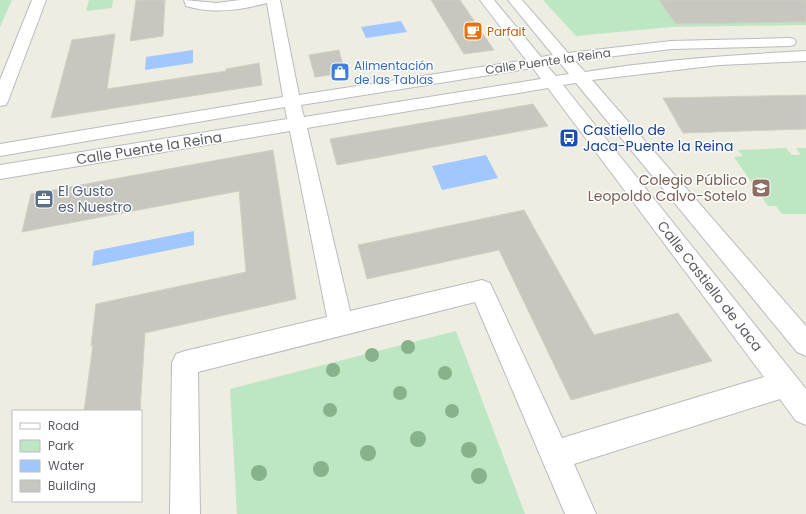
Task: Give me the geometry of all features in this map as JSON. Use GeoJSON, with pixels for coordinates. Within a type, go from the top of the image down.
{"type":"FeatureCollection","features":[{"type":"Feature","properties":{"kind":"street"},"geometry":{"type":"LineString","coordinates":[[0,101],[39,0]]}},
{"type":"Feature","properties":{"kind":"street"},"geometry":{"type":"LineString","coordinates":[[191,0],[191,3],[199,6],[212,6],[263,0]]}},
{"type":"Feature","properties":{"kind":"street"},"geometry":{"type":"LineString","coordinates":[[273,0],[292,101],[340,324]]}},
{"type":"Feature","properties":{"kind":"street","name":"Calle Castiello de Jaca"},"geometry":{"type":"LineString","coordinates":[[487,0],[806,411]]}},
{"type":"Feature","properties":{"kind":"street"},"geometry":{"type":"LineString","coordinates":[[515,0],[806,344]]}},
{"type":"Feature","properties":{"kind":"street","name":"Calle Puente la Reina"},"geometry":{"type":"LineString","coordinates":[[0,150],[292,101],[604,52],[737,42],[806,42]]}},
{"type":"Feature","properties":{"kind":"street","name":"Calle Puente la Reina"},"geometry":{"type":"LineString","coordinates":[[0,172],[619,71],[719,60],[806,56]]}},
{"type":"Feature","properties":{"kind":"street"},"geometry":{"type":"LineString","coordinates":[[185,514],[185,363],[482,290],[580,514]]}},
{"type":"Feature","properties":{"kind":"street"},"geometry":{"type":"LineString","coordinates":[[555,455],[785,384]]}},
{"type":"Feature","properties":{"kind":"green space"},"geometry":{"type":"Polygon","coordinates":[[[0,0],[12,0],[0,27],[0,0]]]}},
{"type":"Feature","properties":{"kind":"green space"},"geometry":{"type":"Polygon","coordinates":[[[89,0],[113,0],[112,8],[86,11],[89,0]]]}},
{"type":"Feature","properties":{"kind":"green space"},"geometry":{"type":"Polygon","coordinates":[[[543,0],[806,0],[806,25],[671,27],[576,36],[543,0]]]}},
{"type":"Feature","properties":{"kind":"green space"},"geometry":{"type":"Polygon","coordinates":[[[786,148],[792,155],[801,155],[796,148],[806,148],[806,214],[782,214],[776,206],[768,206],[734,157],[743,156],[738,150],[786,148]]]}},
{"type":"Feature","properties":{"kind":"green space"},"geometry":{"type":"Polygon","coordinates":[[[456,331],[525,514],[237,514],[230,389],[456,331]]]}},
{"type":"Feature","properties":{"kind":"water"},"geometry":{"type":"Polygon","coordinates":[[[401,21],[407,32],[366,38],[361,27],[401,21]]]}},
{"type":"Feature","properties":{"kind":"water"},"geometry":{"type":"Polygon","coordinates":[[[193,50],[193,63],[145,70],[146,57],[193,50]]]}},
{"type":"Feature","properties":{"kind":"water"},"geometry":{"type":"Polygon","coordinates":[[[486,155],[498,178],[442,190],[432,166],[486,155]]]}},
{"type":"Feature","properties":{"kind":"water"},"geometry":{"type":"Polygon","coordinates":[[[194,231],[194,245],[92,266],[94,251],[194,231]]]}},
{"type":"Feature","properties":{"kind":"building"},"geometry":{"type":"Polygon","coordinates":[[[136,0],[165,0],[163,36],[130,41],[136,0]]]}},
{"type":"Feature","properties":{"kind":"building"},"geometry":{"type":"Polygon","coordinates":[[[431,0],[460,0],[494,50],[464,54],[431,0]]]}},
{"type":"Feature","properties":{"kind":"building"},"geometry":{"type":"Polygon","coordinates":[[[659,0],[806,0],[806,22],[676,24],[659,0]]]}},
{"type":"Feature","properties":{"kind":"building"},"geometry":{"type":"Polygon","coordinates":[[[115,34],[107,89],[226,71],[226,69],[259,63],[262,85],[51,118],[72,40],[115,34]]]}},
{"type":"Feature","properties":{"kind":"building"},"geometry":{"type":"Polygon","coordinates":[[[339,50],[345,73],[315,77],[309,55],[339,50]]]}},
{"type":"Feature","properties":{"kind":"building"},"geometry":{"type":"Polygon","coordinates":[[[806,95],[806,129],[683,133],[663,98],[806,95]]]}},
{"type":"Feature","properties":{"kind":"building"},"geometry":{"type":"Polygon","coordinates":[[[533,104],[548,126],[337,165],[330,139],[533,104]]]}},
{"type":"Feature","properties":{"kind":"building"},"geometry":{"type":"Polygon","coordinates":[[[273,150],[296,299],[145,333],[140,410],[84,410],[93,345],[91,346],[96,304],[246,272],[239,191],[22,232],[31,194],[273,150]]]}},
{"type":"Feature","properties":{"kind":"building"},"geometry":{"type":"Polygon","coordinates":[[[524,210],[594,335],[678,313],[712,361],[571,400],[499,250],[367,279],[358,245],[524,210]]]}},
{"type":"Feature","properties":{"kind":"place","name":"Parfait"},"geometry":{"type":"Point","coordinates":[473,31]}},
{"type":"Feature","properties":{"kind":"place","name":"Alimentación de las Tablas"},"geometry":{"type":"Point","coordinates":[340,72]}},
{"type":"Feature","properties":{"kind":"place","name":"Castiello de Jaca-Puente la Reina"},"geometry":{"type":"Point","coordinates":[569,138]}},
{"type":"Feature","properties":{"kind":"place","name":"Colegio Público Leopoldo Calvo-Sotelo"},"geometry":{"type":"Point","coordinates":[761,188]}},
{"type":"Feature","properties":{"kind":"place","name":"El Gusto es Nuestro"},"geometry":{"type":"Point","coordinates":[44,199]}}]}
